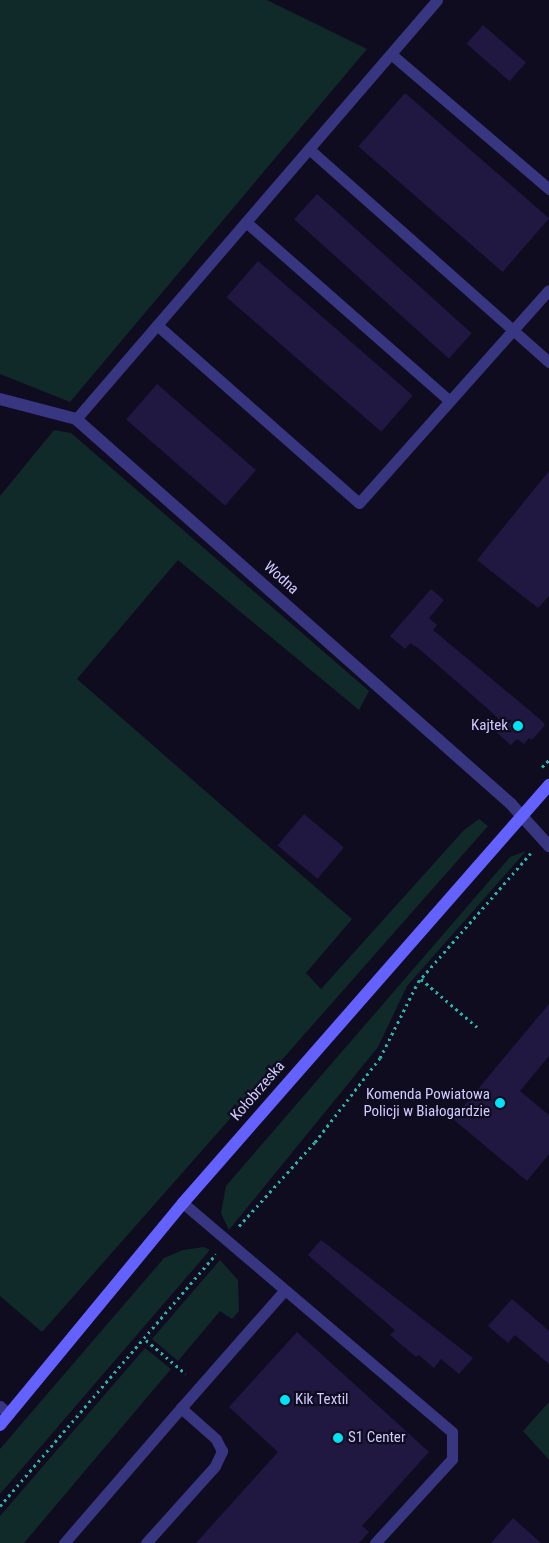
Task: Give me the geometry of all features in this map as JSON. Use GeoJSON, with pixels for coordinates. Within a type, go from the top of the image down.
{"type":"FeatureCollection","features":[{"type":"Feature","properties":{"kind":"main road","name":"Kołobrzeska"},"geometry":{"type":"LineString","coordinates":[[0,1425],[5,1410],[183,1203],[549,786]]}},
{"type":"Feature","properties":{"kind":"street","name":"Wodna"},"geometry":{"type":"LineString","coordinates":[[0,399],[76,419],[523,815],[545,843]]}},
{"type":"Feature","properties":{"kind":"lane"},"geometry":{"type":"LineString","coordinates":[[76,419],[437,0]]}},
{"type":"Feature","properties":{"kind":"lane"},"geometry":{"type":"LineString","coordinates":[[391,54],[549,189]]}},
{"type":"Feature","properties":{"kind":"lane"},"geometry":{"type":"LineString","coordinates":[[309,149],[549,362]]}},
{"type":"Feature","properties":{"kind":"lane"},"geometry":{"type":"LineString","coordinates":[[246,222],[450,401]]}},
{"type":"Feature","properties":{"kind":"lane"},"geometry":{"type":"LineString","coordinates":[[157,325],[359,503],[549,290]]}},
{"type":"Feature","properties":{"kind":"lane"},"geometry":{"type":"LineString","coordinates":[[183,1203],[283,1292],[442,1420],[452,1432],[455,1441],[452,1460],[375,1543]]}},
{"type":"Feature","properties":{"kind":"lane"},"geometry":{"type":"LineString","coordinates":[[64,1543],[283,1292]]}},
{"type":"Feature","properties":{"kind":"lane"},"geometry":{"type":"LineString","coordinates":[[146,1543],[215,1466],[222,1451],[216,1439],[181,1408]]}},
{"type":"Feature","properties":{"kind":"path"},"geometry":{"type":"LineString","coordinates":[[0,1506],[146,1340],[226,1242],[315,1142],[380,1058],[422,979],[545,843]]}},
{"type":"Feature","properties":{"kind":"path"},"geometry":{"type":"LineString","coordinates":[[422,979],[477,1028]]}},
{"type":"Feature","properties":{"kind":"path"},"geometry":{"type":"LineString","coordinates":[[146,1340],[200,1386]]}},
{"type":"Feature","properties":{"kind":"green space"},"geometry":{"type":"Polygon","coordinates":[[[0,0],[267,0],[367,49],[70,402],[0,374],[0,0]]]}},
{"type":"Feature","properties":{"kind":"green space"},"geometry":{"type":"Polygon","coordinates":[[[54,430],[71,433],[369,691],[359,710],[178,560],[77,679],[352,919],[306,973],[321,989],[464,830],[479,819],[488,826],[42,1332],[0,1296],[0,496],[54,430]]]}},
{"type":"Feature","properties":{"kind":"green space"},"geometry":{"type":"Polygon","coordinates":[[[526,851],[407,986],[378,1047],[229,1230],[221,1213],[226,1186],[510,857],[526,851]]]}},
{"type":"Feature","properties":{"kind":"green space"},"geometry":{"type":"Polygon","coordinates":[[[204,1247],[210,1250],[0,1494],[0,1449],[164,1258],[183,1250],[204,1247]]]}},
{"type":"Feature","properties":{"kind":"green space"},"geometry":{"type":"Polygon","coordinates":[[[220,1260],[238,1280],[239,1311],[232,1319],[220,1311],[178,1361],[152,1339],[220,1260]]]}},
{"type":"Feature","properties":{"kind":"green space"},"geometry":{"type":"Polygon","coordinates":[[[145,1348],[171,1369],[24,1543],[0,1543],[0,1516],[145,1348]]]}},
{"type":"Feature","properties":{"kind":"green space"},"geometry":{"type":"Polygon","coordinates":[[[549,1402],[549,1460],[523,1431],[549,1402]]]}},
{"type":"Feature","properties":{"kind":"building"},"geometry":{"type":"Polygon","coordinates":[[[483,25],[526,62],[510,81],[467,44],[483,25]]]}},
{"type":"Feature","properties":{"kind":"building"},"geometry":{"type":"Polygon","coordinates":[[[405,93],[549,218],[503,272],[358,147],[405,93]]]}},
{"type":"Feature","properties":{"kind":"building"},"geometry":{"type":"Polygon","coordinates":[[[317,194],[472,333],[449,358],[294,219],[317,194]]]}},
{"type":"Feature","properties":{"kind":"building"},"geometry":{"type":"Polygon","coordinates":[[[258,261],[413,395],[381,432],[227,297],[258,261]]]}},
{"type":"Feature","properties":{"kind":"building"},"geometry":{"type":"Polygon","coordinates":[[[157,384],[256,470],[225,505],[126,419],[157,384]]]}},
{"type":"Feature","properties":{"kind":"building"},"geometry":{"type":"Polygon","coordinates":[[[549,471],[549,596],[538,608],[477,560],[549,471]]]}},
{"type":"Feature","properties":{"kind":"building"},"geometry":{"type":"Polygon","coordinates":[[[431,589],[444,600],[429,618],[437,625],[433,630],[542,721],[545,725],[532,740],[529,738],[524,744],[517,739],[511,745],[495,731],[502,722],[487,708],[418,648],[410,643],[405,649],[390,636],[431,589]]]}},
{"type":"Feature","properties":{"kind":"building"},"geometry":{"type":"Polygon","coordinates":[[[304,814],[344,847],[317,879],[278,845],[304,814]]]}},
{"type":"Feature","properties":{"kind":"building","name":"Komenda Powiatowa Policji w Białogardzie"},"geometry":{"type":"Polygon","coordinates":[[[549,1004],[549,1056],[520,1091],[549,1115],[549,1154],[527,1181],[453,1119],[549,1004]]]}},
{"type":"Feature","properties":{"kind":"building"},"geometry":{"type":"Polygon","coordinates":[[[321,1240],[473,1358],[459,1374],[441,1359],[434,1368],[419,1355],[416,1357],[390,1335],[395,1330],[308,1255],[321,1240]]]}},
{"type":"Feature","properties":{"kind":"building"},"geometry":{"type":"Polygon","coordinates":[[[512,1299],[549,1331],[549,1364],[515,1335],[508,1343],[488,1326],[512,1299]]]}},
{"type":"Feature","properties":{"kind":"building","name":"S1 Center"},"geometry":{"type":"Polygon","coordinates":[[[297,1332],[429,1452],[362,1526],[369,1532],[359,1543],[196,1543],[278,1452],[229,1407],[297,1332]]]}},
{"type":"Feature","properties":{"kind":"building"},"geometry":{"type":"Polygon","coordinates":[[[513,1518],[541,1543],[491,1543],[513,1518]]]}},
{"type":"Feature","properties":{"kind":"place","name":"Kajtek"},"geometry":{"type":"Point","coordinates":[518,726]}},
{"type":"Feature","properties":{"kind":"place","name":"Komenda Powiatowa Policji w Białogardzie"},"geometry":{"type":"Point","coordinates":[500,1103]}},
{"type":"Feature","properties":{"kind":"place","name":"Kik Textil"},"geometry":{"type":"Point","coordinates":[285,1400]}},
{"type":"Feature","properties":{"kind":"place","name":"S1 Center"},"geometry":{"type":"Point","coordinates":[338,1438]}}]}
